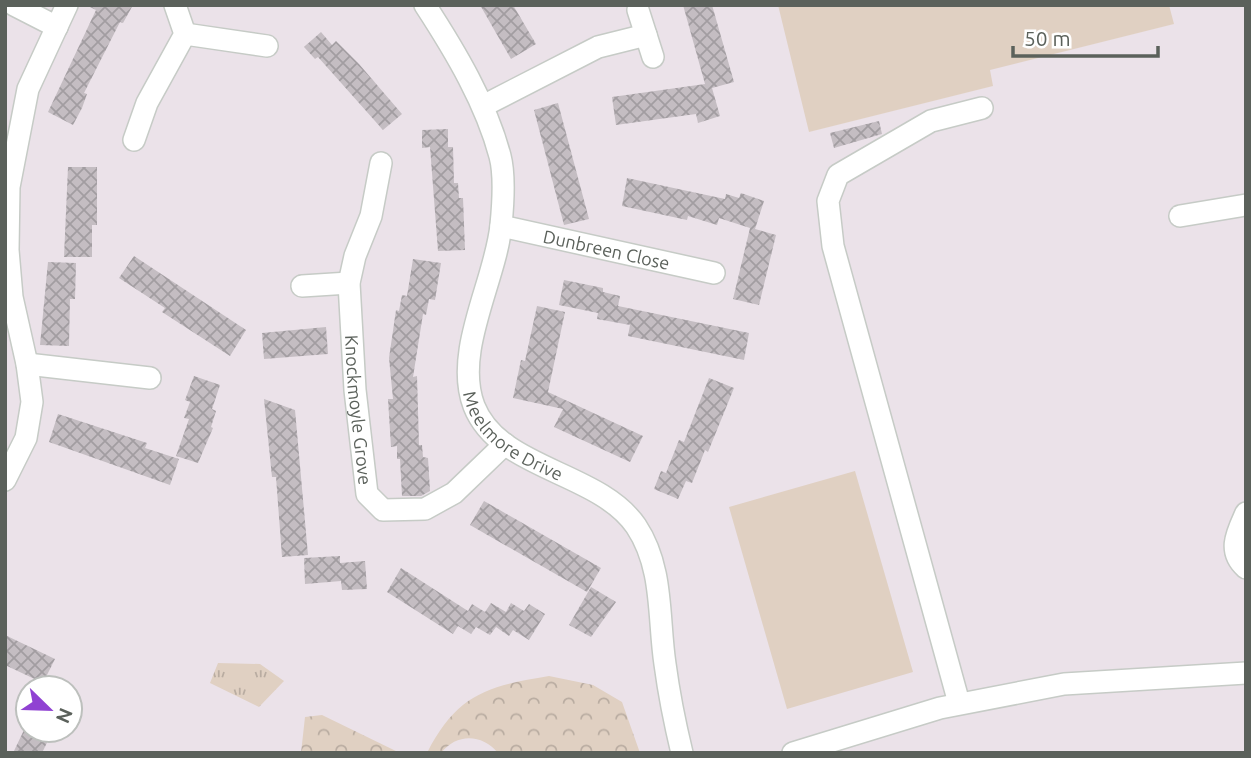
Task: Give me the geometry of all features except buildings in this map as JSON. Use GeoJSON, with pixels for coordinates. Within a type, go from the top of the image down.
{"type":"FeatureCollection","features":[{"type":"Feature","properties":{"kind":"street"},"geometry":{"type":"LineString","coordinates":[[14,5],[57,27]]}},
{"type":"Feature","properties":{"kind":"street"},"geometry":{"type":"LineString","coordinates":[[5,480],[26,438],[32,402],[27,364],[12,298],[7,250],[9,187],[28,89],[67,5]]}},
{"type":"Feature","properties":{"kind":"street"},"geometry":{"type":"LineString","coordinates":[[134,141],[148,103],[185,34],[175,5]]}},
{"type":"Feature","properties":{"kind":"street","name":"Meelmore Drive"},"geometry":{"type":"LineString","coordinates":[[425,5],[483,106],[501,159],[501,226],[472,341],[469,381],[474,405],[486,428],[505,444],[609,500],[637,527],[648,546],[655,570],[664,663],[682,753]]}},
{"type":"Feature","properties":{"kind":"street"},"geometry":{"type":"LineString","coordinates":[[638,10],[653,57]]}},
{"type":"Feature","properties":{"kind":"street"},"geometry":{"type":"LineString","coordinates":[[185,34],[267,46]]}},
{"type":"Feature","properties":{"kind":"street"},"geometry":{"type":"LineString","coordinates":[[483,106],[598,47],[646,35]]}},
{"type":"Feature","properties":{"kind":"street"},"geometry":{"type":"LineString","coordinates":[[949,706],[834,246],[828,201],[838,175],[881,148],[931,121],[982,108]]}},
{"type":"Feature","properties":{"kind":"street","name":"Knockmoyle Grove"},"geometry":{"type":"LineString","coordinates":[[382,163],[372,216],[355,256],[349,282],[355,390],[367,494],[383,510],[425,509],[454,493],[505,444]]}},
{"type":"Feature","properties":{"kind":"street"},"geometry":{"type":"LineString","coordinates":[[1180,216],[1246,205]]}},
{"type":"Feature","properties":{"kind":"street","name":"Dunbreen Close"},"geometry":{"type":"LineString","coordinates":[[501,226],[714,273]]}},
{"type":"Feature","properties":{"kind":"street"},"geometry":{"type":"LineString","coordinates":[[302,286],[349,282]]}},
{"type":"Feature","properties":{"kind":"street"},"geometry":{"type":"LineString","coordinates":[[27,364],[150,377]]}},
{"type":"Feature","properties":{"kind":"street"},"geometry":{"type":"LineString","coordinates":[[1246,513],[1235,538],[1234,553],[1246,568]]}},
{"type":"Feature","properties":{"kind":"street"},"geometry":{"type":"LineString","coordinates":[[793,753],[949,706],[1064,684],[1246,673]]}},
{"type":"Feature","properties":{"kind":"green space"},"geometry":{"type":"Polygon","coordinates":[[[778,5],[1169,5],[1174,24],[990,70],[993,86],[809,132],[778,5]]]}},
{"type":"Feature","properties":{"kind":"green space"},"geometry":{"type":"Polygon","coordinates":[[[855,471],[913,672],[787,709],[729,507],[855,471]]]}},
{"type":"Feature","properties":{"kind":"green space"},"geometry":{"type":"Polygon","coordinates":[[[218,663],[260,664],[284,681],[259,707],[210,683],[218,663]]]}},
{"type":"Feature","properties":{"kind":"green space"},"geometry":{"type":"Polygon","coordinates":[[[549,676],[593,685],[622,702],[640,753],[498,753],[485,742],[470,738],[454,742],[441,753],[427,753],[450,717],[476,696],[508,684],[549,676]]]}},
{"type":"Feature","properties":{"kind":"green space"},"geometry":{"type":"Polygon","coordinates":[[[322,715],[400,753],[301,753],[305,717],[322,715]]]}}]}
